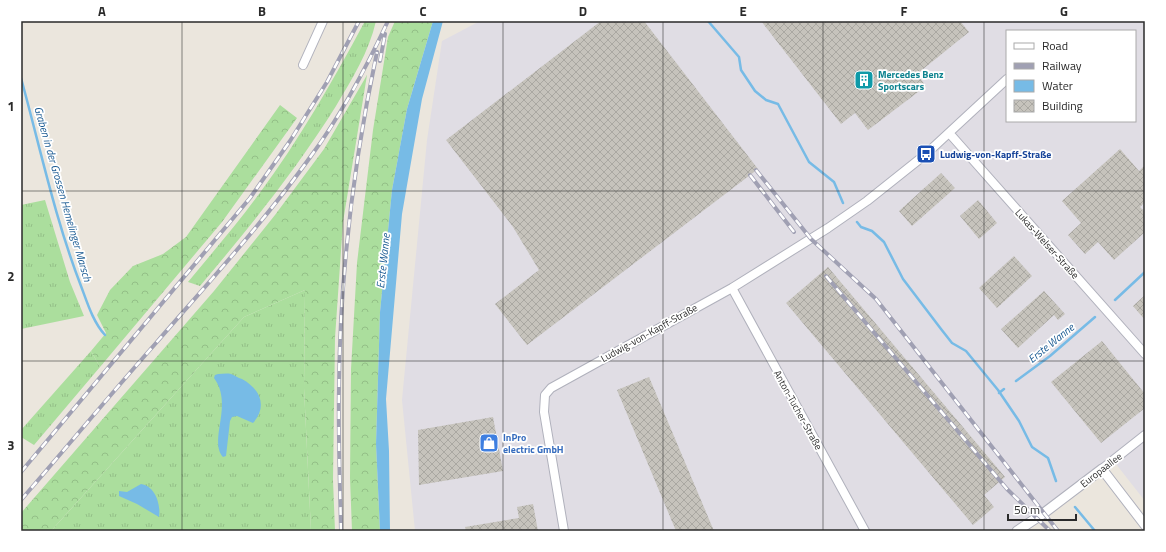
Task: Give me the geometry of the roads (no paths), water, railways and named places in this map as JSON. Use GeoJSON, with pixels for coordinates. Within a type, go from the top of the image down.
{"type":"FeatureCollection","features":[{"type":"Feature","properties":{"kind":"street"},"geometry":{"type":"LineString","coordinates":[[303,65],[323,21]]}},
{"type":"Feature","properties":{"kind":"street","name":"Ludwig-von-Kapff-Straße"},"geometry":{"type":"LineString","coordinates":[[564,531],[543,403],[545,395],[557,384],[732,288],[853,211],[895,180],[950,134],[1006,80]]}},
{"type":"Feature","properties":{"kind":"street","name":"Lukas-Welser-Straße"},"geometry":{"type":"LineString","coordinates":[[950,134],[1145,354]]}},
{"type":"Feature","properties":{"kind":"street","name":"Anton-Tucher-Straße"},"geometry":{"type":"LineString","coordinates":[[732,288],[865,531]]}},
{"type":"Feature","properties":{"kind":"street","name":"Europaallee"},"geometry":{"type":"LineString","coordinates":[[1017,531],[1044,513],[1145,435]]}},
{"type":"Feature","properties":{"kind":"street"},"geometry":{"type":"LineString","coordinates":[[1102,469],[1145,525]]}},
{"type":"Feature","properties":{"kind":"water"},"geometry":{"type":"Polygon","coordinates":[[[433,21],[443,21],[422,99],[402,214],[386,399],[389,451],[390,531],[380,531],[376,444],[380,312],[392,190],[407,109],[433,21]]]}},
{"type":"Feature","properties":{"kind":"water"},"geometry":{"type":"Polygon","coordinates":[[[231,374],[248,383],[257,393],[261,404],[258,417],[253,423],[237,416],[232,417],[230,421],[226,456],[223,457],[219,450],[218,441],[222,399],[220,388],[214,378],[215,375],[231,374]]]}},
{"type":"Feature","properties":{"kind":"water"},"geometry":{"type":"Polygon","coordinates":[[[141,484],[150,488],[156,496],[159,507],[159,517],[137,504],[119,496],[119,491],[127,492],[141,484]]]}},
{"type":"Feature","properties":{"kind":"waterway"},"geometry":{"type":"LineString","coordinates":[[708,21],[739,57],[741,70],[755,91],[766,100],[778,104],[809,162],[834,182],[843,203]]}},
{"type":"Feature","properties":{"kind":"waterway","name":"Graben in der Grossen Hemelinger Marsch"},"geometry":{"type":"LineString","coordinates":[[21,78],[63,235],[91,312],[105,335]]}},
{"type":"Feature","properties":{"kind":"waterway"},"geometry":{"type":"LineString","coordinates":[[857,222],[861,227],[872,231],[884,242],[903,279],[941,329],[952,343],[966,351],[998,390],[1019,421],[1032,447],[1048,458],[1056,481]]}},
{"type":"Feature","properties":{"kind":"waterway","name":"Erste Wanne"},"geometry":{"type":"LineString","coordinates":[[1115,300],[1145,272]]}},
{"type":"Feature","properties":{"kind":"waterway","name":"Erste Wanne"},"geometry":{"type":"LineString","coordinates":[[1016,381],[1050,356],[1095,317]]}},
{"type":"Feature","properties":{"kind":"waterway","name":"Erste Wanne"},"geometry":{"type":"LineString","coordinates":[[999,393],[1004,389]]}},
{"type":"Feature","properties":{"kind":"waterway"},"geometry":{"type":"LineString","coordinates":[[1075,507],[1095,531]]}},
{"type":"Feature","properties":{"kind":"railway"},"geometry":{"type":"LineString","coordinates":[[21,472],[250,198],[290,141],[327,82],[359,21]]}},
{"type":"Feature","properties":{"kind":"railway"},"geometry":{"type":"LineString","coordinates":[[21,500],[236,251],[293,180],[333,124],[362,73],[388,21]]}},
{"type":"Feature","properties":{"kind":"railway"},"geometry":{"type":"LineString","coordinates":[[380,61],[385,34]]}},
{"type":"Feature","properties":{"kind":"railway"},"geometry":{"type":"LineString","coordinates":[[341,531],[339,404],[340,344],[345,260],[355,176],[377,52]]}},
{"type":"Feature","properties":{"kind":"railway"},"geometry":{"type":"LineString","coordinates":[[756,170],[811,239],[876,299],[1058,531]]}},
{"type":"Feature","properties":{"kind":"railway"},"geometry":{"type":"LineString","coordinates":[[750,175],[794,232]]}},
{"type":"Feature","properties":{"kind":"railway"},"geometry":{"type":"LineString","coordinates":[[826,276],[1007,489],[1050,531]]}},
{"type":"Feature","properties":{"kind":"place","name":"Mercedes Benz Sportscars"},"geometry":{"type":"Point","coordinates":[864,80]}},
{"type":"Feature","properties":{"kind":"place","name":"Ludwig-von-Kapff-Straße"},"geometry":{"type":"Point","coordinates":[926,154]}},
{"type":"Feature","properties":{"kind":"place","name":"InPro electric GmbH"},"geometry":{"type":"Point","coordinates":[489,443]}}]}
